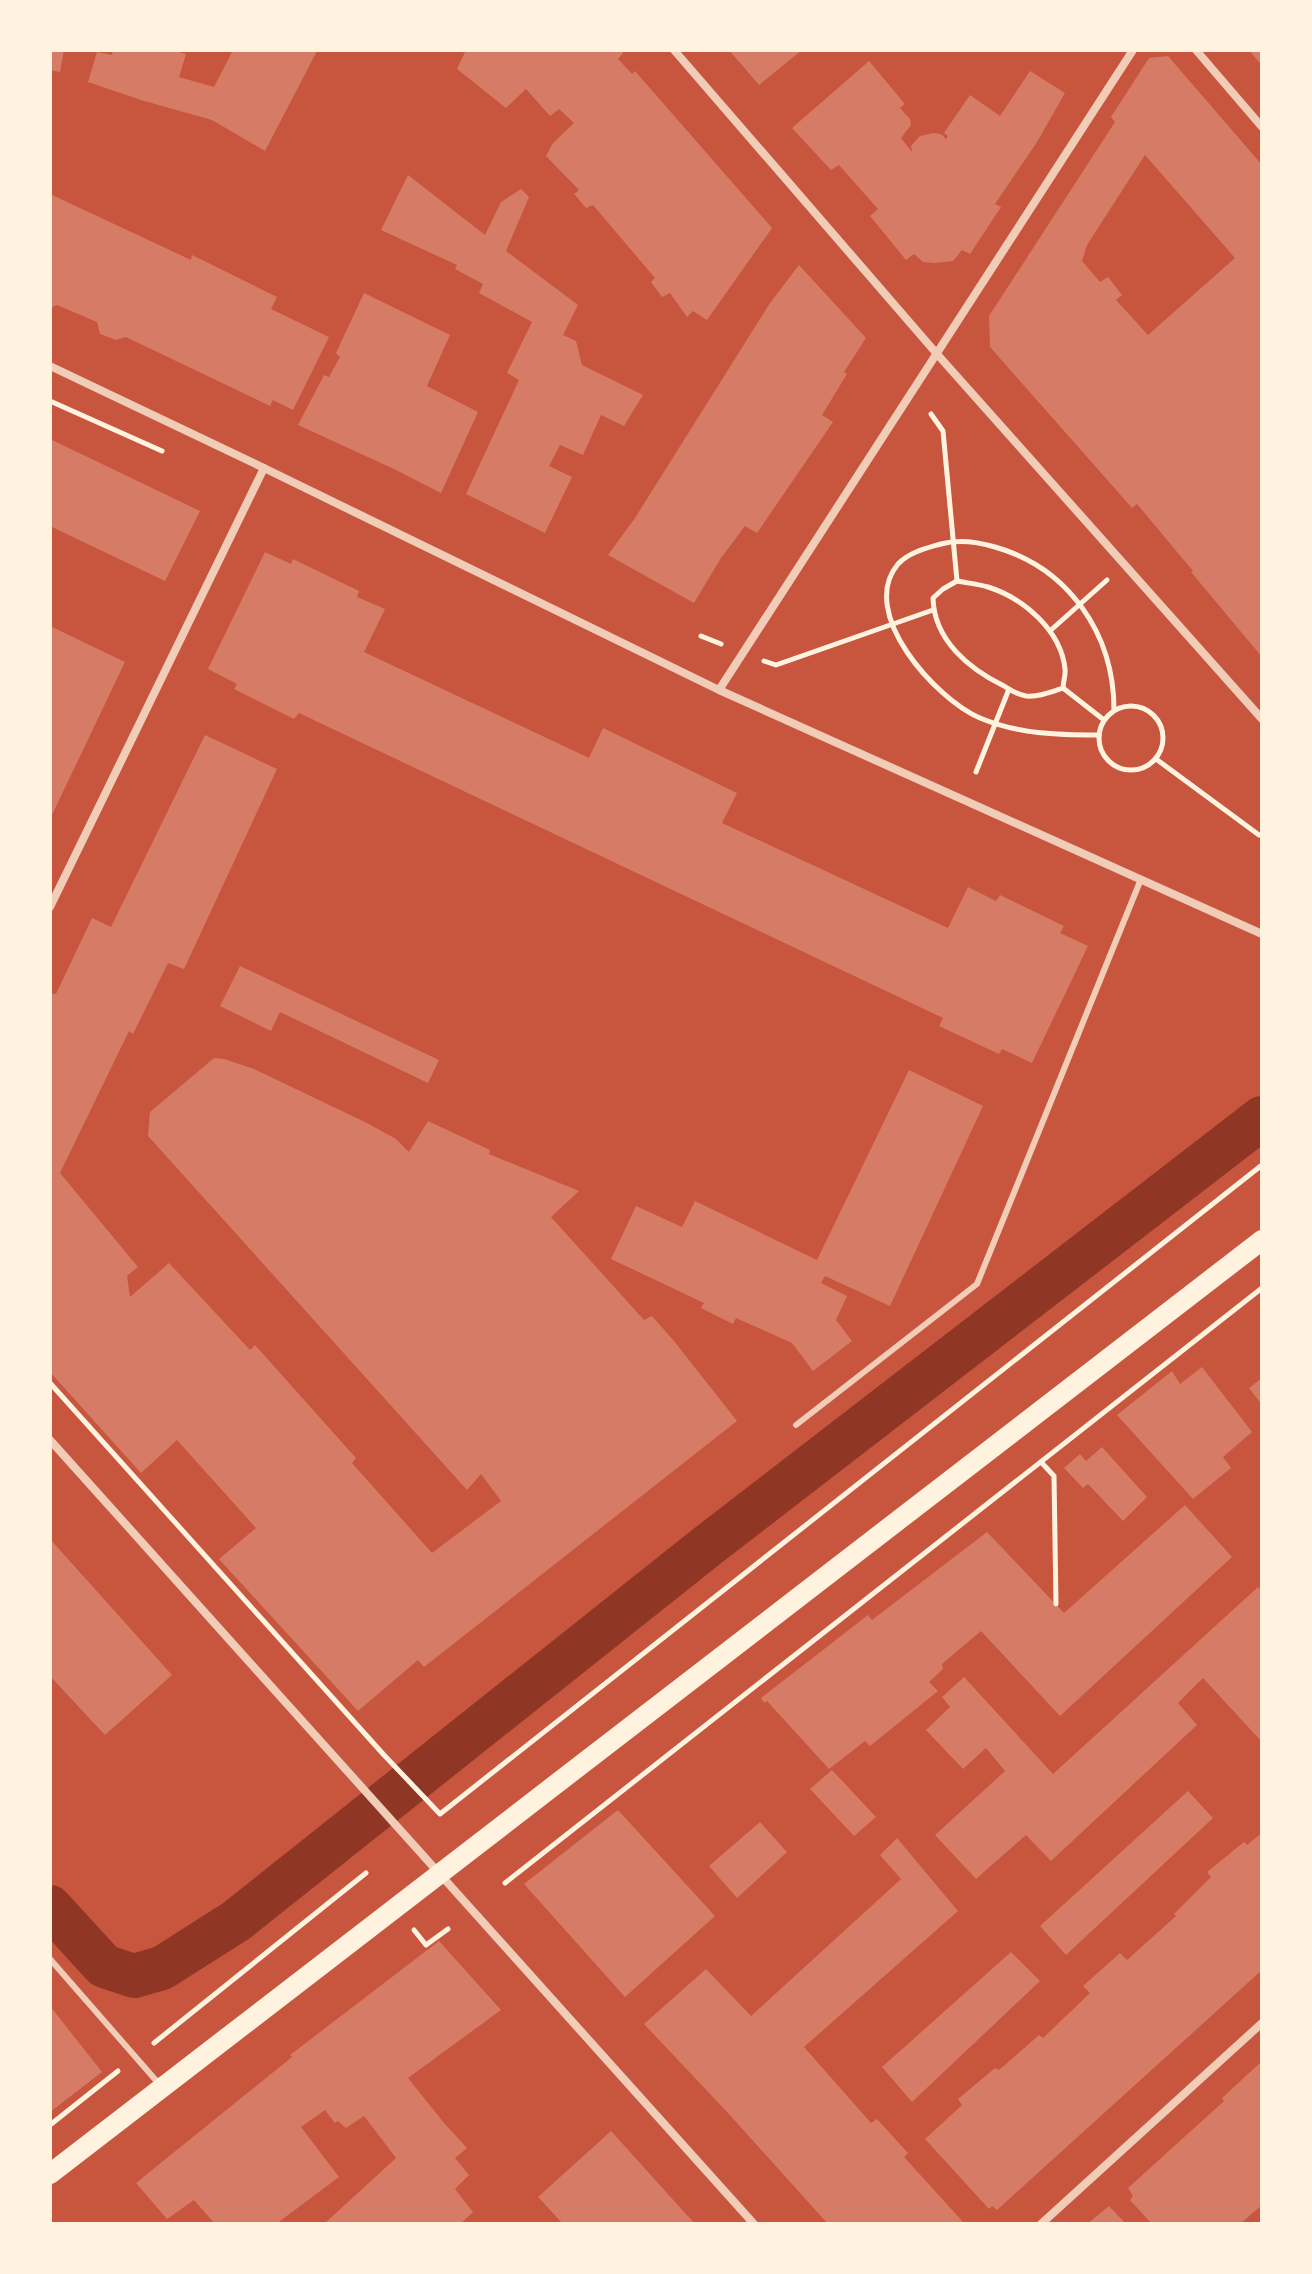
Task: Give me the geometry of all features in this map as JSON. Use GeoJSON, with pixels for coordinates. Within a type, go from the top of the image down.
{"type":"FeatureCollection","features":[{"type":"Feature","properties":{"kind":"main road"},"geometry":{"type":"LineString","coordinates":[[50,2174],[1262,1240]]}},
{"type":"Feature","properties":{"kind":"street"},"geometry":{"type":"LineString","coordinates":[[674,50],[937,354],[1262,719]]}},
{"type":"Feature","properties":{"kind":"street"},"geometry":{"type":"LineString","coordinates":[[719,690],[1133,50]]}},
{"type":"Feature","properties":{"kind":"street"},"geometry":{"type":"LineString","coordinates":[[1196,50],[1262,127]]}},
{"type":"Feature","properties":{"kind":"street"},"geometry":{"type":"LineString","coordinates":[[50,366],[719,690],[1262,934]]}},
{"type":"Feature","properties":{"kind":"street"},"geometry":{"type":"LineString","coordinates":[[50,907],[264,468]]}},
{"type":"Feature","properties":{"kind":"street"},"geometry":{"type":"LineString","coordinates":[[50,1440],[754,2224]]}},
{"type":"Feature","properties":{"kind":"street"},"geometry":{"type":"LineString","coordinates":[[1041,2224],[1262,2023]]}},
{"type":"Feature","properties":{"kind":"lane"},"geometry":{"type":"LineString","coordinates":[[796,1425],[977,1284],[1141,879]]}},
{"type":"Feature","properties":{"kind":"lane"},"geometry":{"type":"LineString","coordinates":[[50,1959],[162,2087]]}},
{"type":"Feature","properties":{"kind":"path"},"geometry":{"type":"LineString","coordinates":[[50,401],[172,456]]}},
{"type":"Feature","properties":{"kind":"path"},"geometry":{"type":"LineString","coordinates":[[931,414],[943,431],[957,581]]}},
{"type":"Feature","properties":{"kind":"path"},"geometry":{"type":"LineString","coordinates":[[1099,735],[1026,732],[996,723],[966,711],[928,680],[910,657],[886,607],[886,594],[899,564],[920,550],[953,540],[1011,551],[1033,562],[1057,581],[1094,624],[1105,648],[1114,685],[1114,710]]}},
{"type":"Feature","properties":{"kind":"path"},"geometry":{"type":"LineString","coordinates":[[1051,630],[1109,578]]}},
{"type":"Feature","properties":{"kind":"path"},"geometry":{"type":"LineString","coordinates":[[957,581],[986,586],[1026,606],[1051,630],[1065,669],[1063,688],[1041,695],[1024,696],[983,676],[964,661],[946,638],[933,610],[933,598],[957,581]]}},
{"type":"Feature","properties":{"kind":"path"},"geometry":{"type":"LineString","coordinates":[[776,665],[933,610]]}},
{"type":"Feature","properties":{"kind":"path"},"geometry":{"type":"LineString","coordinates":[[1063,688],[1104,720]]}},
{"type":"Feature","properties":{"kind":"path"},"geometry":{"type":"LineString","coordinates":[[976,772],[1009,689]]}},
{"type":"Feature","properties":{"kind":"path"},"geometry":{"type":"LineString","coordinates":[[1134,705],[1153,712],[1163,730],[1164,740],[1156,759],[1139,769],[1119,768],[1103,755],[1099,746],[1104,720],[1114,710],[1134,705]]}},
{"type":"Feature","properties":{"kind":"path"},"geometry":{"type":"LineString","coordinates":[[1156,759],[1259,835]]}},
{"type":"Feature","properties":{"kind":"path"},"geometry":{"type":"LineString","coordinates":[[50,1383],[440,1814],[1262,1165]]}},
{"type":"Feature","properties":{"kind":"path"},"geometry":{"type":"LineString","coordinates":[[505,1883],[1262,1288]]}},
{"type":"Feature","properties":{"kind":"path"},"geometry":{"type":"LineString","coordinates":[[1041,1462],[1054,1476],[1056,1604]]}},
{"type":"Feature","properties":{"kind":"path"},"geometry":{"type":"LineString","coordinates":[[165,2034],[366,1873]]}},
{"type":"Feature","properties":{"kind":"path"},"geometry":{"type":"LineString","coordinates":[[412,1927],[426,1945],[448,1929]]}},
{"type":"Feature","properties":{"kind":"path"},"geometry":{"type":"LineString","coordinates":[[50,2125],[116,2073]]}},
{"type":"Feature","properties":{"kind":"building"},"geometry":{"type":"Polygon","coordinates":[[[50,50],[64,50],[60,72],[50,70],[50,50]]]}},
{"type":"Feature","properties":{"kind":"building"},"geometry":{"type":"Polygon","coordinates":[[[113,50],[179,50],[186,54],[179,77],[214,87],[233,50],[317,51],[265,151],[212,120],[88,82],[97,52],[112,55],[113,50]]]}},
{"type":"Feature","properties":{"kind":"building"},"geometry":{"type":"Polygon","coordinates":[[[466,50],[620,50],[623,53],[618,59],[632,74],[635,71],[772,228],[707,320],[693,311],[687,317],[670,293],[662,297],[651,282],[655,278],[593,205],[586,208],[574,194],[579,190],[546,156],[553,143],[574,123],[559,109],[550,116],[526,89],[506,108],[457,69],[466,50]]]}},
{"type":"Feature","properties":{"kind":"building"},"geometry":{"type":"Polygon","coordinates":[[[729,50],[802,50],[759,85],[729,50]]]}},
{"type":"Feature","properties":{"kind":"building"},"geometry":{"type":"Polygon","coordinates":[[[1249,50],[1262,50],[1262,66],[1249,50]]]}},
{"type":"Feature","properties":{"kind":"building"},"geometry":{"type":"Polygon","coordinates":[[[1168,56],[1262,165],[1262,657],[1137,504],[1132,508],[990,347],[989,316],[1115,122],[1111,117],[1149,58],[1168,56]],[[1145,155],[1087,245],[1082,261],[1100,282],[1108,277],[1122,295],[1116,300],[1148,335],[1235,258],[1145,155]]]}},
{"type":"Feature","properties":{"kind":"building"},"geometry":{"type":"Polygon","coordinates":[[[869,61],[905,104],[900,108],[910,119],[911,125],[901,138],[912,152],[911,146],[920,136],[933,133],[941,134],[946,139],[948,136],[944,133],[970,95],[1000,116],[1030,71],[1065,93],[1037,142],[995,204],[1001,207],[970,254],[962,250],[953,261],[934,263],[923,262],[914,254],[906,260],[870,216],[878,209],[839,165],[831,170],[792,128],[869,61]]]}},
{"type":"Feature","properties":{"kind":"building"},"geometry":{"type":"Polygon","coordinates":[[[408,175],[485,235],[501,202],[521,189],[529,197],[506,251],[578,305],[563,335],[576,341],[582,365],[643,395],[624,426],[601,415],[583,455],[560,445],[549,466],[572,477],[545,533],[466,494],[519,380],[507,373],[532,322],[479,293],[483,284],[455,269],[457,265],[381,230],[408,175]]]}},
{"type":"Feature","properties":{"kind":"building"},"geometry":{"type":"Polygon","coordinates":[[[50,194],[191,260],[192,255],[277,297],[271,309],[329,337],[293,410],[273,400],[270,406],[126,337],[116,340],[100,334],[97,322],[57,305],[50,308],[50,194]]]}},
{"type":"Feature","properties":{"kind":"building"},"geometry":{"type":"Polygon","coordinates":[[[799,265],[866,338],[822,415],[833,422],[757,533],[745,526],[694,603],[608,555],[635,518],[770,303],[799,265]]]}},
{"type":"Feature","properties":{"kind":"building"},"geometry":{"type":"Polygon","coordinates":[[[364,293],[450,335],[427,386],[478,412],[441,493],[298,425],[324,375],[329,377],[340,357],[336,353],[364,293]]]}},
{"type":"Feature","properties":{"kind":"building"},"geometry":{"type":"Polygon","coordinates":[[[50,439],[200,511],[165,581],[50,526],[50,439]]]}},
{"type":"Feature","properties":{"kind":"building"},"geometry":{"type":"Polygon","coordinates":[[[265,552],[291,564],[293,559],[359,591],[357,597],[385,609],[364,652],[589,758],[603,728],[737,793],[722,823],[948,928],[968,887],[996,901],[1000,895],[1064,926],[1060,933],[1088,946],[1032,1063],[1002,1049],[999,1054],[939,1026],[943,1018],[299,713],[294,719],[234,689],[237,684],[208,669],[265,552]]]}},
{"type":"Feature","properties":{"kind":"building"},"geometry":{"type":"Polygon","coordinates":[[[50,626],[125,662],[50,819],[50,626]]]}},
{"type":"Feature","properties":{"kind":"building"},"geometry":{"type":"Polygon","coordinates":[[[205,735],[277,769],[184,969],[168,963],[133,1034],[129,1031],[60,1173],[138,1267],[127,1276],[130,1297],[169,1263],[250,1350],[255,1345],[356,1458],[352,1463],[432,1553],[501,1501],[481,1474],[467,1490],[148,1136],[150,1112],[214,1058],[224,1059],[254,1069],[367,1123],[396,1139],[409,1152],[428,1121],[490,1150],[489,1154],[579,1191],[551,1217],[644,1320],[652,1316],[737,1421],[424,1667],[418,1660],[358,1711],[219,1559],[256,1528],[177,1440],[141,1473],[50,1372],[50,993],[56,994],[92,918],[111,927],[205,735]]]}},
{"type":"Feature","properties":{"kind":"building"},"geometry":{"type":"Polygon","coordinates":[[[240,966],[439,1060],[428,1083],[280,1012],[271,1031],[220,1006],[240,966]]]}},
{"type":"Feature","properties":{"kind":"building"},"geometry":{"type":"Polygon","coordinates":[[[909,1070],[983,1106],[890,1306],[825,1276],[821,1283],[847,1296],[836,1320],[852,1341],[813,1371],[792,1343],[736,1318],[733,1324],[701,1308],[704,1303],[611,1259],[636,1206],[682,1227],[695,1201],[817,1260],[909,1070]]]}},
{"type":"Feature","properties":{"kind":"building"},"geometry":{"type":"Polygon","coordinates":[[[1202,1367],[1252,1432],[1223,1457],[1231,1468],[1193,1499],[1117,1415],[1172,1371],[1180,1384],[1202,1367]]]}},
{"type":"Feature","properties":{"kind":"building"},"geometry":{"type":"Polygon","coordinates":[[[1262,1378],[1262,1405],[1249,1388],[1262,1378]]]}},
{"type":"Feature","properties":{"kind":"building"},"geometry":{"type":"Polygon","coordinates":[[[1102,1447],[1147,1497],[1123,1521],[1088,1484],[1083,1488],[1064,1468],[1080,1454],[1086,1461],[1102,1447]]]}},
{"type":"Feature","properties":{"kind":"building"},"geometry":{"type":"Polygon","coordinates":[[[1185,1505],[1232,1557],[1060,1716],[981,1631],[942,1664],[943,1669],[929,1682],[938,1691],[870,1746],[865,1741],[829,1769],[761,1698],[868,1615],[872,1620],[987,1532],[1064,1613],[1185,1505]]]}},
{"type":"Feature","properties":{"kind":"building"},"geometry":{"type":"Polygon","coordinates":[[[50,1539],[172,1675],[105,1735],[50,1676],[50,1539]]]}},
{"type":"Feature","properties":{"kind":"building"},"geometry":{"type":"Polygon","coordinates":[[[1258,1587],[1262,1591],[1262,1742],[1203,1678],[1178,1703],[1197,1725],[1051,1861],[1026,1835],[976,1879],[935,1835],[1005,1771],[986,1748],[963,1769],[926,1730],[950,1707],[942,1697],[964,1677],[1053,1774],[1258,1587]]]}},
{"type":"Feature","properties":{"kind":"building"},"geometry":{"type":"Polygon","coordinates":[[[832,1770],[876,1817],[854,1836],[810,1789],[832,1770]]]}},
{"type":"Feature","properties":{"kind":"building"},"geometry":{"type":"Polygon","coordinates":[[[1188,1791],[1213,1818],[1066,1955],[1040,1926],[1188,1791]]]}},
{"type":"Feature","properties":{"kind":"building"},"geometry":{"type":"Polygon","coordinates":[[[618,1810],[715,1916],[625,1997],[524,1884],[618,1810]]]}},
{"type":"Feature","properties":{"kind":"building"},"geometry":{"type":"Polygon","coordinates":[[[760,1822],[787,1852],[737,1898],[709,1866],[760,1822]]]}},
{"type":"Feature","properties":{"kind":"building"},"geometry":{"type":"Polygon","coordinates":[[[1262,1833],[1262,1970],[997,2210],[992,2206],[989,2209],[925,2139],[962,2105],[958,2099],[995,2068],[999,2070],[1039,2035],[1043,2038],[1090,1993],[1083,1986],[1120,1953],[1127,1960],[1176,1916],[1174,1914],[1211,1877],[1207,1872],[1244,1842],[1247,1845],[1262,1833]]]}},
{"type":"Feature","properties":{"kind":"building"},"geometry":{"type":"Polygon","coordinates":[[[897,1838],[958,1911],[804,2047],[871,2123],[877,2119],[908,2153],[904,2157],[965,2224],[828,2224],[644,2024],[706,1969],[751,2016],[901,1879],[880,1855],[897,1838]]]}},
{"type":"Feature","properties":{"kind":"building"},"geometry":{"type":"Polygon","coordinates":[[[439,1941],[501,2010],[408,2078],[467,2148],[455,2158],[469,2175],[455,2189],[473,2212],[460,2224],[324,2224],[396,2158],[364,2116],[346,2128],[338,2121],[335,2123],[325,2110],[301,2127],[339,2177],[276,2224],[215,2224],[194,2200],[167,2219],[136,2183],[292,2057],[290,2055],[439,1941]]]}},
{"type":"Feature","properties":{"kind":"building"},"geometry":{"type":"Polygon","coordinates":[[[1011,1952],[1040,1981],[912,2102],[882,2067],[1011,1952]]]}},
{"type":"Feature","properties":{"kind":"building"},"geometry":{"type":"Polygon","coordinates":[[[50,2006],[102,2072],[50,2112],[50,2006]]]}},
{"type":"Feature","properties":{"kind":"building"},"geometry":{"type":"Polygon","coordinates":[[[1262,2061],[1262,2205],[1240,2224],[1152,2224],[1130,2200],[1133,2196],[1128,2188],[1224,2101],[1222,2098],[1262,2061]]]}},
{"type":"Feature","properties":{"kind":"building"},"geometry":{"type":"Polygon","coordinates":[[[611,2131],[695,2224],[563,2224],[538,2197],[611,2131]]]}},
{"type":"Feature","properties":{"kind":"building"},"geometry":{"type":"Polygon","coordinates":[[[1109,2206],[1126,2224],[1087,2224],[1109,2206]]]}},
{"type":"Feature","properties":{"kind":"waterway"},"geometry":{"type":"LineString","coordinates":[[50,1907],[104,1966],[134,1976],[162,1968],[236,1921],[706,1547],[1262,1118]]}}]}
